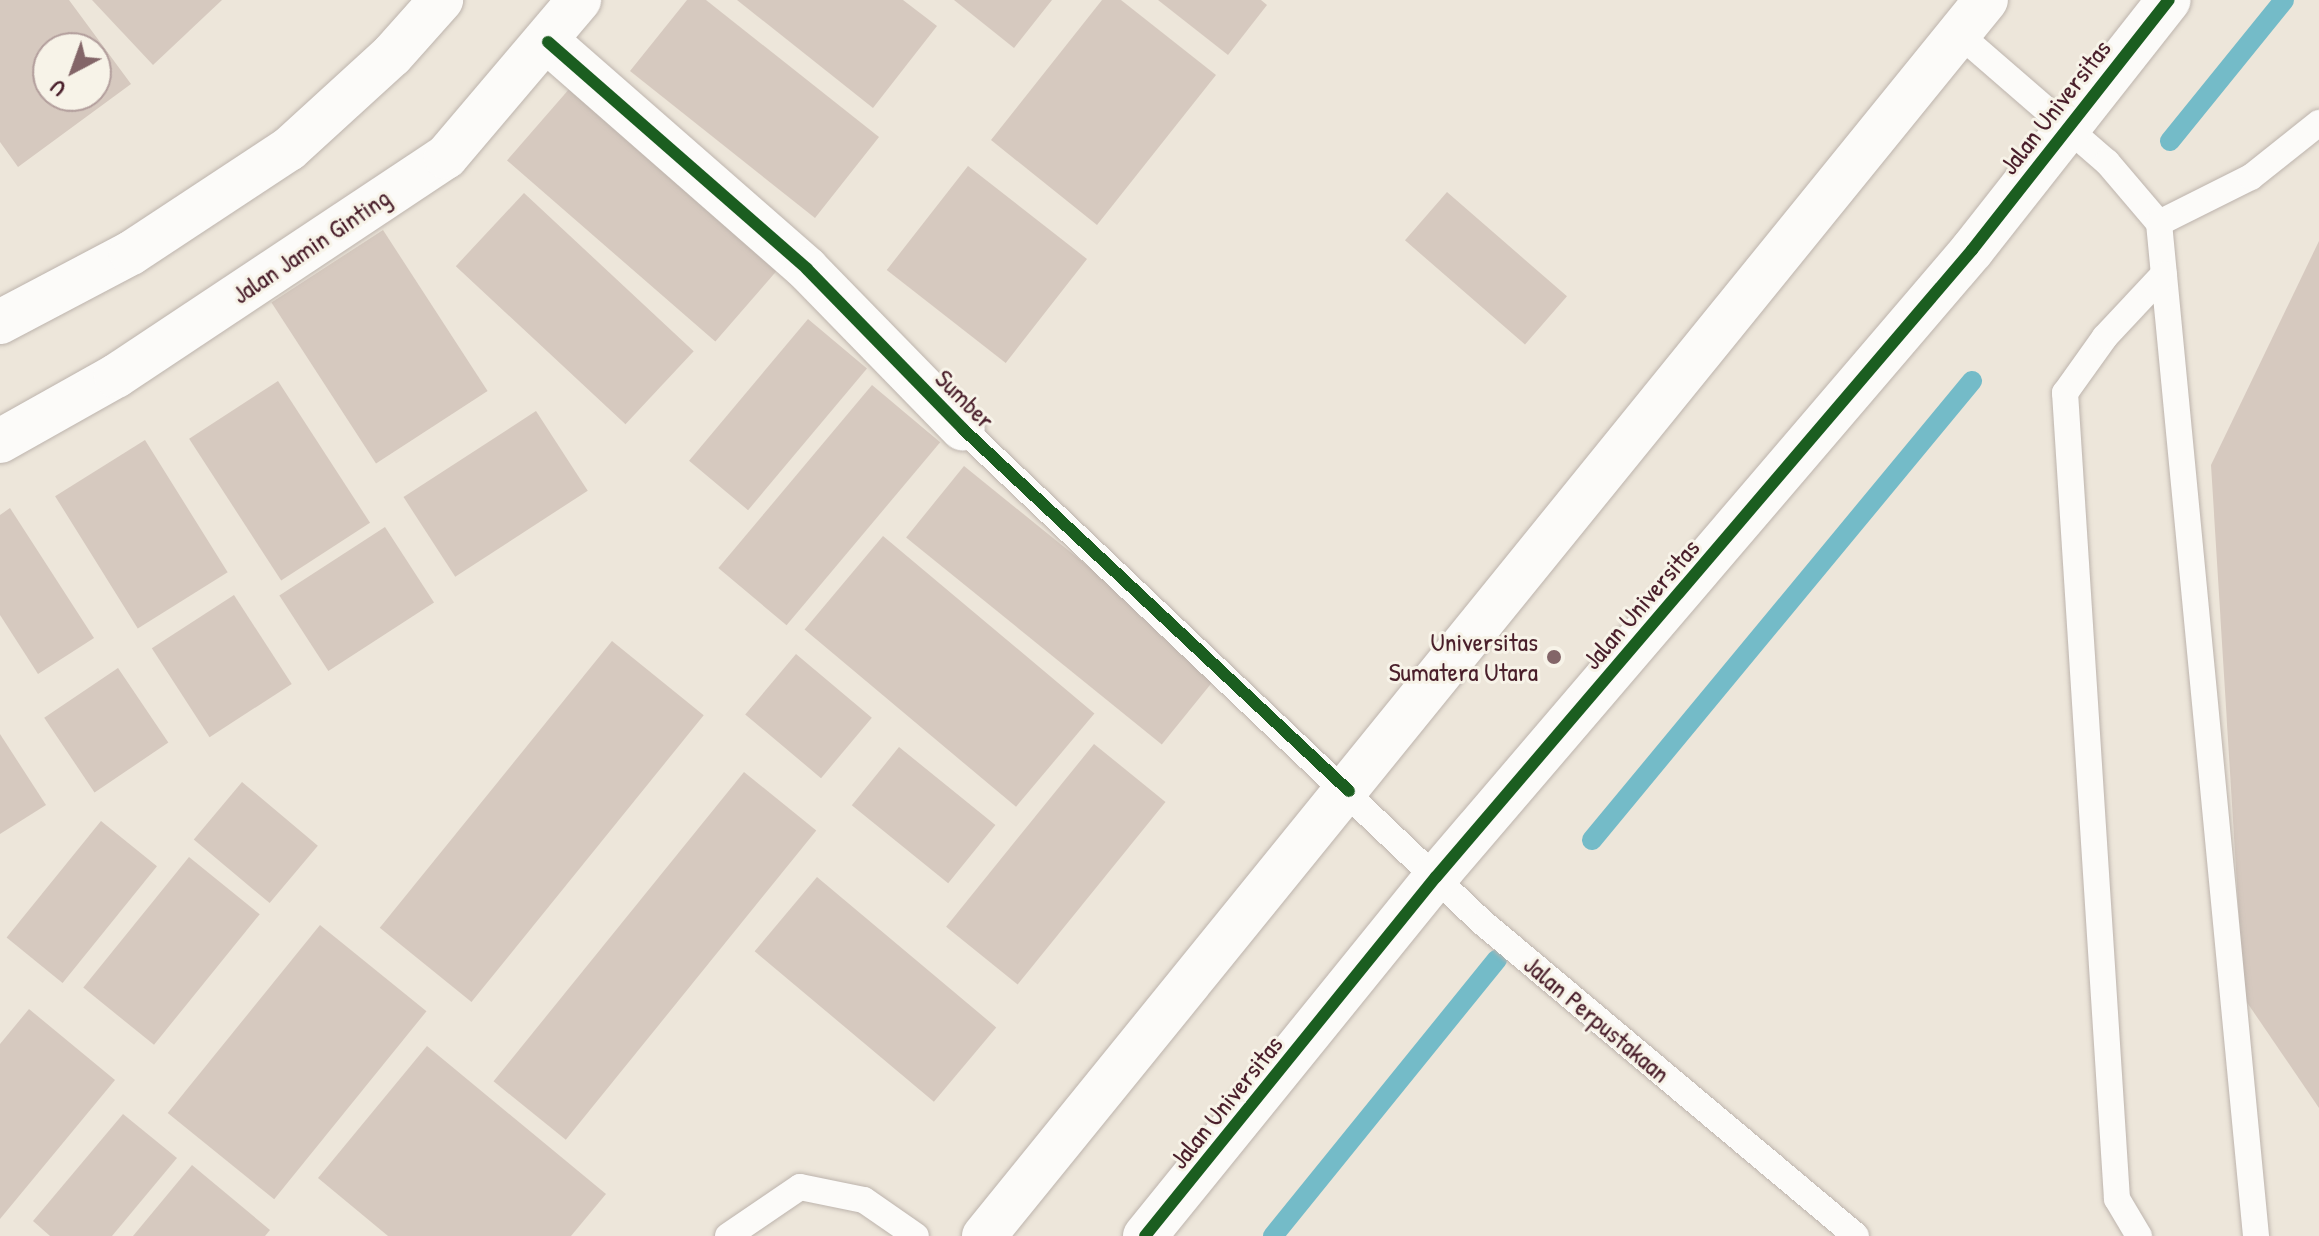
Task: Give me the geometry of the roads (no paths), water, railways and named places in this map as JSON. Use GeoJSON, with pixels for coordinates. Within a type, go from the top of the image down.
{"type":"FeatureCollection","features":[{"type":"Feature","properties":{"kind":"street"},"geometry":{"type":"LineString","coordinates":[[0,322],[131,253],[289,149],[392,55],[441,0]]}},
{"type":"Feature","properties":{"kind":"street","name":"Jalan Jamin Ginting"},"geometry":{"type":"LineString","coordinates":[[0,441],[116,376],[446,157],[548,42],[579,0]]}},
{"type":"Feature","properties":{"kind":"street"},"geometry":{"type":"LineString","coordinates":[[984,1236],[1349,791],[1986,0]]}},
{"type":"Feature","properties":{"kind":"street","name":"Jalan Universitas"},"geometry":{"type":"LineString","coordinates":[[1145,1236],[1436,877],[1962,262],[2169,0]]}},
{"type":"Feature","properties":{"kind":"street","name":"Sumber"},"geometry":{"type":"LineString","coordinates":[[548,42],[807,269],[963,429]]}},
{"type":"Feature","properties":{"kind":"lane"},"geometry":{"type":"LineString","coordinates":[[1959,34],[2116,170],[2159,223],[2248,1232]]}},
{"type":"Feature","properties":{"kind":"lane"},"geometry":{"type":"LineString","coordinates":[[2159,223],[2251,177],[2319,123]]}},
{"type":"Feature","properties":{"kind":"lane"},"geometry":{"type":"LineString","coordinates":[[2139,1236],[2117,1199],[2065,393],[2105,337],[2164,274]]}},
{"type":"Feature","properties":{"kind":"lane","name":"Sumber"},"geometry":{"type":"LineString","coordinates":[[963,429],[1349,791]]}},
{"type":"Feature","properties":{"kind":"lane","name":"Jalan Perpustakaan"},"geometry":{"type":"LineString","coordinates":[[1349,791],[1436,877],[1856,1236]]}},
{"type":"Feature","properties":{"kind":"lane"},"geometry":{"type":"LineString","coordinates":[[728,1236],[800,1187],[864,1200],[916,1236]]}},
{"type":"Feature","properties":{"kind":"waterway"},"geometry":{"type":"LineString","coordinates":[[2170,141],[2284,0]]}},
{"type":"Feature","properties":{"kind":"waterway"},"geometry":{"type":"LineString","coordinates":[[1592,840],[1972,381]]}},
{"type":"Feature","properties":{"kind":"waterway"},"geometry":{"type":"LineString","coordinates":[[1273,1236],[1497,959]]}},
{"type":"Feature","properties":{"kind":"place","name":"Universitas Sumatera Utara"},"geometry":{"type":"Point","coordinates":[1554,657]}}]}
